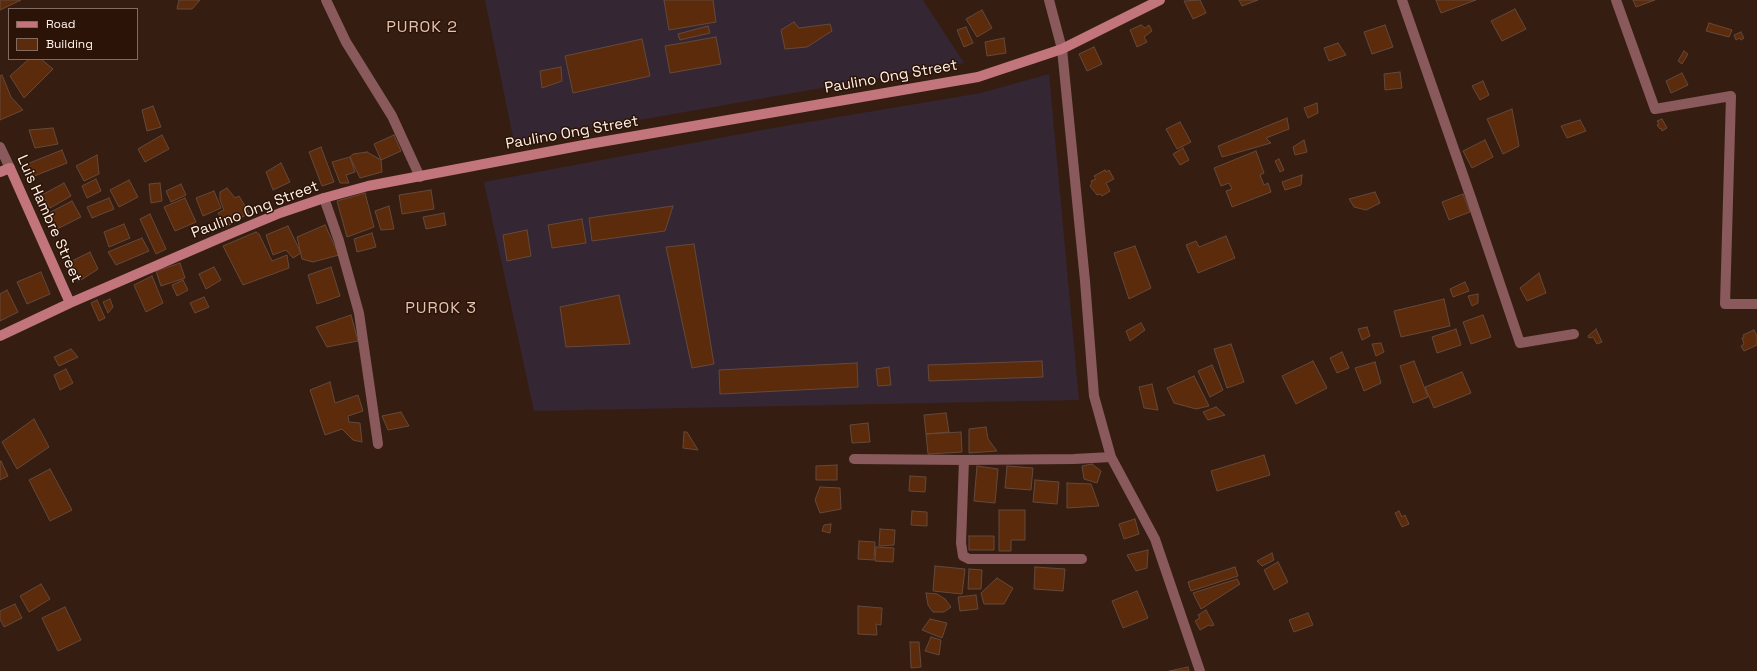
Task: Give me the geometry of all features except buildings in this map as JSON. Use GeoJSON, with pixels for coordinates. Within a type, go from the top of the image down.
{"type":"FeatureCollection","features":[{"type":"Feature","properties":{"kind":"street"},"geometry":{"type":"LineString","coordinates":[[326,0],[346,42],[392,116],[420,176]]}},
{"type":"Feature","properties":{"kind":"street"},"geometry":{"type":"LineString","coordinates":[[1049,0],[1062,49],[1085,273],[1091,374],[1094,396],[1111,457],[1155,539],[1200,671]]}},
{"type":"Feature","properties":{"kind":"street","name":"Paulino Ong Street"},"geometry":{"type":"LineString","coordinates":[[0,336],[70,303],[280,213],[324,198],[368,186],[589,144],[978,76],[1062,49],[1160,0]]}},
{"type":"Feature","properties":{"kind":"street"},"geometry":{"type":"LineString","coordinates":[[1402,0],[1520,343],[1574,334]]}},
{"type":"Feature","properties":{"kind":"street"},"geometry":{"type":"LineString","coordinates":[[1616,0],[1655,109],[1731,96],[1725,304],[1757,304]]}},
{"type":"Feature","properties":{"kind":"street","name":"Luis Hambre Street"},"geometry":{"type":"LineString","coordinates":[[0,147],[70,303]]}},
{"type":"Feature","properties":{"kind":"street"},"geometry":{"type":"LineString","coordinates":[[0,172],[10,168]]}},
{"type":"Feature","properties":{"kind":"street"},"geometry":{"type":"LineString","coordinates":[[324,198],[341,248],[359,313],[378,444]]}},
{"type":"Feature","properties":{"kind":"street"},"geometry":{"type":"LineString","coordinates":[[854,459],[1074,460],[1111,457]]}},
{"type":"Feature","properties":{"kind":"street"},"geometry":{"type":"LineString","coordinates":[[964,460],[961,543],[963,556],[969,559],[1082,559]]}},
{"type":"Feature","properties":{"kind":"shaded area"},"geometry":{"type":"Polygon","coordinates":[[[485,0],[923,0],[964,63],[514,142],[485,0]]]}},
{"type":"Feature","properties":{"kind":"shaded area"},"geometry":{"type":"Polygon","coordinates":[[[1049,74],[1079,400],[534,411],[484,182],[773,128],[981,93],[1049,74]]]}},
{"type":"Feature","properties":{"kind":"district","name":"PUROK 2"},"geometry":{"type":"Point","coordinates":[422,28]}},
{"type":"Feature","properties":{"kind":"district","name":"PUROK 3"},"geometry":{"type":"Point","coordinates":[441,309]}}]}
